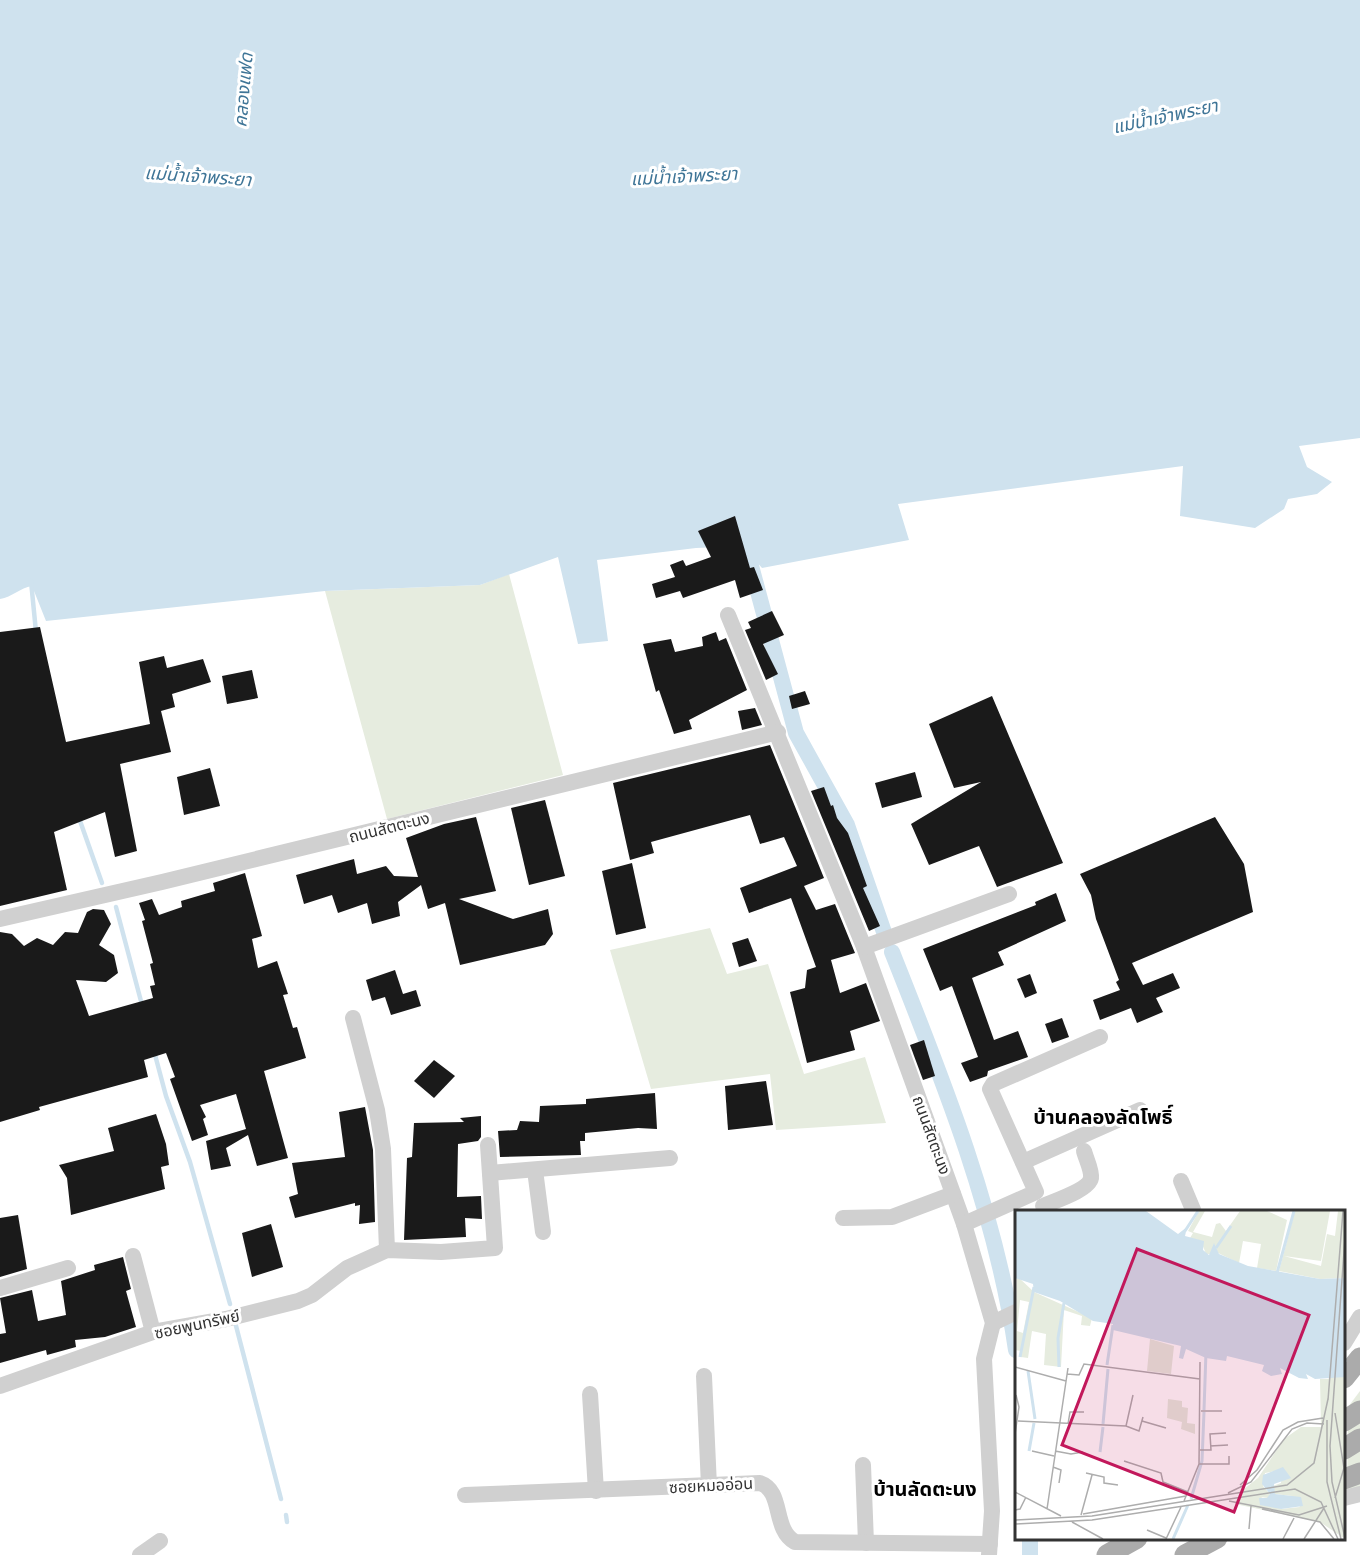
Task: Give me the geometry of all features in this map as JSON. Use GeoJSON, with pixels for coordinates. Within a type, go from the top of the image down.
{"type":"FeatureCollection","features":[{"type":"Feature","properties":{"kind":"main road"},"geometry":{"type":"LineString","coordinates":[[1345,1377],[1360,1358]]}},
{"type":"Feature","properties":{"kind":"main road"},"geometry":{"type":"LineString","coordinates":[[1345,1420],[1360,1411]]}},
{"type":"Feature","properties":{"kind":"main road"},"geometry":{"type":"LineString","coordinates":[[1345,1448],[1360,1439]]}},
{"type":"Feature","properties":{"kind":"main road"},"geometry":{"type":"LineString","coordinates":[[1345,1479],[1360,1473]]}},
{"type":"Feature","properties":{"kind":"main road"},"geometry":{"type":"LineString","coordinates":[[1101,1555],[1124,1540]]}},
{"type":"Feature","properties":{"kind":"main road"},"geometry":{"type":"LineString","coordinates":[[1107,1555],[1135,1540]]}},
{"type":"Feature","properties":{"kind":"main road"},"geometry":{"type":"LineString","coordinates":[[1168,1555],[1192,1540]]}},
{"type":"Feature","properties":{"kind":"main road"},"geometry":{"type":"LineString","coordinates":[[1185,1555],[1215,1540]]}},
{"type":"Feature","properties":{"kind":"street","name":"ถนนสัตตะนง"},"geometry":{"type":"LineString","coordinates":[[728,615],[778,732],[864,947],[953,1194],[968,1222],[1004,1318],[984,1359],[992,1511],[990,1550]]}},
{"type":"Feature","properties":{"kind":"street","name":"ถนนสัตตะนง"},"geometry":{"type":"LineString","coordinates":[[0,919],[778,732]]}},
{"type":"Feature","properties":{"kind":"street"},"geometry":{"type":"LineString","coordinates":[[864,947],[1009,894]]}},
{"type":"Feature","properties":{"kind":"street"},"geometry":{"type":"LineString","coordinates":[[353,1018],[377,1110],[383,1149],[387,1250]]}},
{"type":"Feature","properties":{"kind":"street"},"geometry":{"type":"LineString","coordinates":[[1041,1203],[990,1089],[993,1084],[1100,1037]]}},
{"type":"Feature","properties":{"kind":"street"},"geometry":{"type":"LineString","coordinates":[[1023,1162],[1140,1110]]}},
{"type":"Feature","properties":{"kind":"street","name":"ซอยพูนทรัพย์"},"geometry":{"type":"LineString","coordinates":[[0,1386],[153,1332],[226,1319],[298,1301],[312,1295],[347,1268],[387,1250],[441,1252],[495,1248],[488,1145]]}},
{"type":"Feature","properties":{"kind":"street"},"geometry":{"type":"LineString","coordinates":[[968,1222],[994,1210],[1041,1203],[1084,1188],[1090,1182],[1091,1176],[1084,1151]]}},
{"type":"Feature","properties":{"kind":"street"},"geometry":{"type":"LineString","coordinates":[[490,1173],[670,1158]]}},
{"type":"Feature","properties":{"kind":"street"},"geometry":{"type":"LineString","coordinates":[[535,1170],[543,1232]]}},
{"type":"Feature","properties":{"kind":"street"},"geometry":{"type":"LineString","coordinates":[[1181,1181],[1193,1210]]}},
{"type":"Feature","properties":{"kind":"street"},"geometry":{"type":"LineString","coordinates":[[843,1218],[892,1217],[953,1194]]}},
{"type":"Feature","properties":{"kind":"street"},"geometry":{"type":"LineString","coordinates":[[133,1257],[153,1332]]}},
{"type":"Feature","properties":{"kind":"street"},"geometry":{"type":"LineString","coordinates":[[0,1287],[68,1268]]}},
{"type":"Feature","properties":{"kind":"street"},"geometry":{"type":"LineString","coordinates":[[1345,1341],[1360,1317]]}},
{"type":"Feature","properties":{"kind":"street"},"geometry":{"type":"LineString","coordinates":[[704,1376],[709,1486]]}},
{"type":"Feature","properties":{"kind":"street"},"geometry":{"type":"LineString","coordinates":[[590,1394],[596,1491]]}},
{"type":"Feature","properties":{"kind":"street"},"geometry":{"type":"LineString","coordinates":[[863,1465],[866,1542]]}},
{"type":"Feature","properties":{"kind":"street","name":"ซอยหมออ่อน"},"geometry":{"type":"LineString","coordinates":[[465,1495],[760,1483],[767,1485],[784,1533],[795,1542],[866,1542],[990,1550]]}},
{"type":"Feature","properties":{"kind":"street"},"geometry":{"type":"LineString","coordinates":[[1345,1498],[1360,1494]]}},
{"type":"Feature","properties":{"kind":"street"},"geometry":{"type":"LineString","coordinates":[[140,1555],[160,1541]]}},
{"type":"Feature","properties":{"kind":"shaded area"},"geometry":{"type":"Polygon","coordinates":[[[509,574],[563,775],[387,819],[325,591],[480,585],[509,574]]]}},
{"type":"Feature","properties":{"kind":"shaded area"},"geometry":{"type":"Polygon","coordinates":[[[710,928],[727,974],[768,964],[804,1074],[865,1057],[886,1123],[776,1130],[770,1074],[651,1089],[610,950],[710,928]]]}},
{"type":"Feature","properties":{"kind":"shaded area"},"geometry":{"type":"Polygon","coordinates":[[[1360,1391],[1360,1495],[1347,1497],[1348,1407],[1360,1391]]]}},
{"type":"Feature","properties":{"kind":"water"},"geometry":{"type":"Polygon","coordinates":[[[0,0],[1360,0],[1360,438],[1299,446],[1307,467],[1332,482],[1317,494],[1288,499],[1284,509],[1255,528],[1180,516],[1183,466],[898,504],[909,540],[762,568],[743,546],[696,548],[597,560],[608,641],[578,644],[558,557],[480,585],[325,591],[46,621],[32,586],[0,599],[0,0]]]}},
{"type":"Feature","properties":{"kind":"building"},"geometry":{"type":"Polygon","coordinates":[[[735,516],[750,568],[754,567],[763,590],[740,598],[735,580],[683,598],[680,591],[656,598],[652,584],[675,577],[670,565],[683,560],[686,566],[711,557],[698,531],[735,516]]]}},
{"type":"Feature","properties":{"kind":"building"},"geometry":{"type":"Polygon","coordinates":[[[772,611],[784,635],[763,644],[778,674],[766,680],[745,630],[751,628],[748,622],[772,611]]]}},
{"type":"Feature","properties":{"kind":"building"},"geometry":{"type":"Polygon","coordinates":[[[40,627],[66,742],[150,724],[139,662],[164,656],[167,668],[203,659],[211,682],[172,694],[175,707],[161,711],[171,752],[120,764],[137,851],[115,857],[105,812],[54,832],[67,890],[0,906],[0,632],[40,627]]]}},
{"type":"Feature","properties":{"kind":"building"},"geometry":{"type":"Polygon","coordinates":[[[716,632],[719,641],[726,638],[747,690],[689,720],[692,729],[674,734],[659,690],[656,692],[643,644],[671,639],[675,652],[703,646],[702,637],[716,632]]]}},
{"type":"Feature","properties":{"kind":"building"},"geometry":{"type":"Polygon","coordinates":[[[252,670],[258,698],[227,704],[222,676],[252,670]]]}},
{"type":"Feature","properties":{"kind":"building"},"geometry":{"type":"Polygon","coordinates":[[[805,691],[810,704],[792,709],[789,696],[805,691]]]}},
{"type":"Feature","properties":{"kind":"building"},"geometry":{"type":"Polygon","coordinates":[[[992,696],[1063,863],[997,887],[979,846],[929,865],[911,824],[981,782],[954,788],[929,724],[992,696]]]}},
{"type":"Feature","properties":{"kind":"building"},"geometry":{"type":"Polygon","coordinates":[[[755,708],[762,725],[742,730],[738,711],[755,708]]]}},
{"type":"Feature","properties":{"kind":"building"},"geometry":{"type":"Polygon","coordinates":[[[770,745],[824,878],[804,886],[816,910],[835,904],[855,953],[831,960],[840,993],[866,983],[880,1021],[850,1031],[855,1050],[807,1063],[790,992],[805,988],[807,970],[816,967],[791,898],[749,913],[740,888],[797,866],[784,837],[760,844],[750,815],[651,842],[654,853],[630,860],[613,783],[770,745]]]}},
{"type":"Feature","properties":{"kind":"building"},"geometry":{"type":"Polygon","coordinates":[[[210,768],[220,806],[184,815],[177,777],[210,768]]]}},
{"type":"Feature","properties":{"kind":"building"},"geometry":{"type":"Polygon","coordinates":[[[915,772],[922,797],[882,808],[875,783],[915,772]]]}},
{"type":"Feature","properties":{"kind":"building"},"geometry":{"type":"Polygon","coordinates":[[[824,787],[837,818],[848,833],[867,886],[863,888],[880,926],[869,931],[811,791],[824,787]]]}},
{"type":"Feature","properties":{"kind":"building"},"geometry":{"type":"Polygon","coordinates":[[[545,800],[565,876],[529,885],[511,808],[545,800]]]}},
{"type":"Feature","properties":{"kind":"building"},"geometry":{"type":"Polygon","coordinates":[[[476,817],[496,891],[459,899],[513,919],[548,909],[553,934],[545,945],[460,965],[445,903],[428,909],[421,885],[398,902],[400,916],[372,924],[367,903],[338,913],[332,895],[304,904],[296,875],[354,859],[357,874],[386,866],[394,876],[418,877],[406,838],[444,824],[476,817]]]}},
{"type":"Feature","properties":{"kind":"building"},"geometry":{"type":"Polygon","coordinates":[[[1215,817],[1244,864],[1253,912],[1132,963],[1143,985],[1173,973],[1180,988],[1156,998],[1163,1012],[1137,1023],[1131,1008],[1100,1020],[1093,1000],[1120,990],[1116,982],[1119,980],[1096,919],[1091,895],[1080,874],[1215,817]]]}},
{"type":"Feature","properties":{"kind":"building"},"geometry":{"type":"Polygon","coordinates":[[[632,863],[646,928],[616,935],[602,871],[632,863]]]}},
{"type":"Feature","properties":{"kind":"building"},"geometry":{"type":"Polygon","coordinates":[[[245,873],[262,936],[252,939],[258,968],[277,961],[288,994],[283,995],[293,1028],[297,1027],[306,1058],[264,1071],[288,1158],[257,1166],[248,1135],[226,1148],[231,1166],[211,1170],[206,1141],[246,1129],[236,1094],[200,1105],[206,1117],[203,1119],[208,1135],[192,1141],[170,1079],[175,1077],[166,1053],[144,1060],[148,1077],[39,1107],[40,1110],[0,1122],[0,932],[12,934],[24,946],[37,938],[53,945],[65,932],[78,933],[87,912],[93,909],[104,910],[111,924],[99,945],[114,955],[118,973],[106,982],[76,980],[89,1016],[153,998],[150,986],[155,985],[150,964],[153,963],[142,921],[145,920],[139,903],[152,899],[159,915],[182,907],[181,901],[215,891],[213,883],[245,873]]]}},
{"type":"Feature","properties":{"kind":"building"},"geometry":{"type":"Polygon","coordinates":[[[1056,893],[1066,921],[998,952],[1004,965],[972,978],[994,1040],[1018,1031],[1028,1057],[988,1071],[987,1076],[970,1082],[961,1063],[978,1057],[952,986],[940,991],[923,949],[1036,905],[1035,902],[1056,893]]]}},
{"type":"Feature","properties":{"kind":"building"},"geometry":{"type":"Polygon","coordinates":[[[748,938],[757,961],[739,967],[732,943],[748,938]]]}},
{"type":"Feature","properties":{"kind":"building"},"geometry":{"type":"Polygon","coordinates":[[[395,970],[403,994],[416,990],[421,1006],[391,1015],[385,997],[372,1001],[366,980],[395,970]]]}},
{"type":"Feature","properties":{"kind":"building"},"geometry":{"type":"Polygon","coordinates":[[[1030,974],[1037,993],[1025,998],[1017,979],[1030,974]]]}},
{"type":"Feature","properties":{"kind":"building"},"geometry":{"type":"Polygon","coordinates":[[[1062,1018],[1069,1037],[1052,1043],[1045,1024],[1062,1018]]]}},
{"type":"Feature","properties":{"kind":"building"},"geometry":{"type":"Polygon","coordinates":[[[924,1040],[935,1076],[923,1080],[910,1045],[924,1040]]]}},
{"type":"Feature","properties":{"kind":"building"},"geometry":{"type":"Polygon","coordinates":[[[434,1060],[455,1076],[434,1098],[414,1081],[434,1060]]]}},
{"type":"Feature","properties":{"kind":"building"},"geometry":{"type":"Polygon","coordinates":[[[766,1081],[773,1125],[728,1130],[725,1086],[766,1081]]]}},
{"type":"Feature","properties":{"kind":"building"},"geometry":{"type":"Polygon","coordinates":[[[655,1093],[657,1129],[638,1128],[585,1133],[585,1141],[580,1141],[581,1155],[500,1157],[498,1131],[517,1130],[520,1121],[539,1122],[540,1106],[586,1104],[586,1099],[655,1093]]]}},
{"type":"Feature","properties":{"kind":"building"},"geometry":{"type":"Polygon","coordinates":[[[365,1107],[373,1150],[375,1222],[359,1224],[360,1205],[355,1206],[355,1203],[295,1218],[289,1197],[298,1194],[292,1163],[345,1157],[339,1112],[365,1107]]]}},
{"type":"Feature","properties":{"kind":"building"},"geometry":{"type":"Polygon","coordinates":[[[156,1114],[166,1144],[169,1165],[161,1167],[165,1189],[71,1215],[67,1178],[59,1165],[114,1151],[108,1128],[156,1114]]]}},
{"type":"Feature","properties":{"kind":"building"},"geometry":{"type":"Polygon","coordinates":[[[481,1116],[481,1137],[478,1141],[458,1144],[457,1197],[481,1196],[482,1219],[465,1218],[466,1237],[404,1240],[407,1158],[412,1157],[414,1123],[464,1122],[460,1118],[481,1116]]]}},
{"type":"Feature","properties":{"kind":"building"},"geometry":{"type":"Polygon","coordinates":[[[18,1215],[27,1269],[0,1277],[0,1218],[18,1215]]]}},
{"type":"Feature","properties":{"kind":"building"},"geometry":{"type":"Polygon","coordinates":[[[271,1224],[283,1267],[252,1277],[242,1233],[271,1224]]]}},
{"type":"Feature","properties":{"kind":"building"},"geometry":{"type":"Polygon","coordinates":[[[123,1257],[131,1289],[126,1291],[136,1327],[105,1337],[75,1340],[76,1347],[47,1355],[46,1350],[0,1363],[0,1334],[6,1333],[0,1298],[32,1290],[38,1321],[66,1315],[61,1281],[95,1270],[94,1265],[123,1257]]]}},
{"type":"Feature","properties":{"kind":"waterway"},"geometry":{"type":"LineString","coordinates":[[744,530],[746,547],[796,733],[847,825],[885,935]]}},
{"type":"Feature","properties":{"kind":"waterway"},"geometry":{"type":"LineString","coordinates":[[31,581],[36,632]]}},
{"type":"Feature","properties":{"kind":"waterway"},"geometry":{"type":"LineString","coordinates":[[79,818],[102,883]]}},
{"type":"Feature","properties":{"kind":"waterway"},"geometry":{"type":"LineString","coordinates":[[116,907],[142,1005]]}},
{"type":"Feature","properties":{"kind":"waterway"},"geometry":{"type":"LineString","coordinates":[[892,952],[966,1147],[995,1248],[1015,1344]]}},
{"type":"Feature","properties":{"kind":"waterway"},"geometry":{"type":"LineString","coordinates":[[154,1051],[166,1096],[190,1162],[230,1304]]}},
{"type":"Feature","properties":{"kind":"waterway"},"geometry":{"type":"LineString","coordinates":[[235,1322],[281,1499]]}},
{"type":"Feature","properties":{"kind":"waterway"},"geometry":{"type":"LineString","coordinates":[[286,1515],[287,1522]]}},
{"type":"Feature","properties":{"kind":"waterway"},"geometry":{"type":"LineString","coordinates":[[1030,1540],[1030,1555]]}},
{"type":"Feature","properties":{"kind":"district","name":"บ้านคลองลัดโพธิ์"},"geometry":{"type":"Point","coordinates":[1103,1117]}},
{"type":"Feature","properties":{"kind":"district","name":"บ้านลัดตะนง"},"geometry":{"type":"Point","coordinates":[925,1489]}},
{"type":"Feature","properties":{"kind":"water label","name":"คลองแฟด"},"geometry":{"type":"Point","coordinates":[243,90]}},
{"type":"Feature","properties":{"kind":"water label","name":"แม่น้ำเจ้าพระยา"},"geometry":{"type":"Point","coordinates":[1165,116]}},
{"type":"Feature","properties":{"kind":"water label","name":"แม่น้ำเจ้าพระยา"},"geometry":{"type":"Point","coordinates":[198,176]}},
{"type":"Feature","properties":{"kind":"water label","name":"แม่น้ำเจ้าพระยา"},"geometry":{"type":"Point","coordinates":[684,176]}}]}
